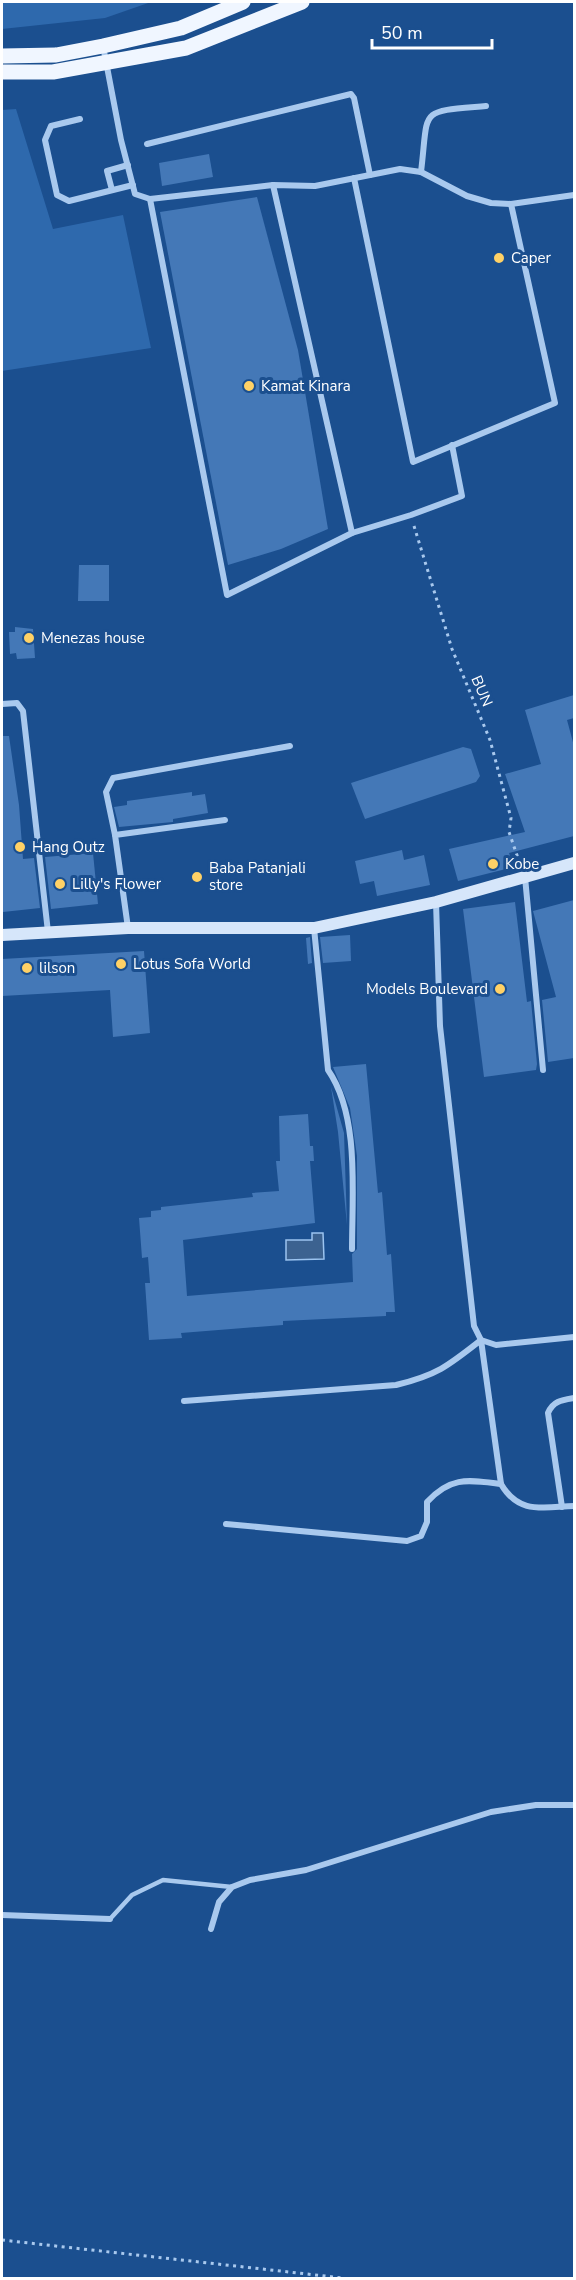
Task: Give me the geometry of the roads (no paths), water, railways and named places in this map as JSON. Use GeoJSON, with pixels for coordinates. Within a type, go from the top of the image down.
{"type":"FeatureCollection","features":[{"type":"Feature","properties":{"kind":"main road"},"geometry":{"type":"LineString","coordinates":[[2,56],[56,56],[103,46],[181,28],[243,2]]}},
{"type":"Feature","properties":{"kind":"main road"},"geometry":{"type":"LineString","coordinates":[[2,72],[53,72],[186,48],[302,2]]}},
{"type":"Feature","properties":{"kind":"main road"},"geometry":{"type":"LineString","coordinates":[[2,935],[128,928],[314,928],[436,902],[574,863]]}},
{"type":"Feature","properties":{"kind":"street"},"geometry":{"type":"LineString","coordinates":[[103,46],[132,185],[135,194],[150,200],[273,185],[315,186],[400,169],[421,172],[467,196],[491,203],[511,204],[574,195]]}},
{"type":"Feature","properties":{"kind":"street"},"geometry":{"type":"LineString","coordinates":[[147,144],[351,94],[354,98],[370,175]]}},
{"type":"Feature","properties":{"kind":"street"},"geometry":{"type":"LineString","coordinates":[[421,172],[424,127],[430,115],[438,110],[486,106]]}},
{"type":"Feature","properties":{"kind":"street"},"geometry":{"type":"LineString","coordinates":[[80,119],[51,126],[45,140],[57,195],[69,201],[132,185]]}},
{"type":"Feature","properties":{"kind":"street"},"geometry":{"type":"LineString","coordinates":[[112,190],[107,171],[128,165]]}},
{"type":"Feature","properties":{"kind":"street"},"geometry":{"type":"LineString","coordinates":[[354,178],[413,462],[555,403],[511,204]]}},
{"type":"Feature","properties":{"kind":"street"},"geometry":{"type":"LineString","coordinates":[[273,185],[352,533]]}},
{"type":"Feature","properties":{"kind":"street"},"geometry":{"type":"LineString","coordinates":[[150,200],[227,595],[352,533],[462,496],[452,445]]}},
{"type":"Feature","properties":{"kind":"street"},"geometry":{"type":"LineString","coordinates":[[2,704],[17,703],[23,711],[48,933]]}},
{"type":"Feature","properties":{"kind":"street"},"geometry":{"type":"LineString","coordinates":[[128,928],[115,835],[106,792],[113,778],[290,746]]}},
{"type":"Feature","properties":{"kind":"street"},"geometry":{"type":"LineString","coordinates":[[115,835],[225,820]]}},
{"type":"Feature","properties":{"kind":"street"},"geometry":{"type":"LineString","coordinates":[[525,877],[543,1070]]}},
{"type":"Feature","properties":{"kind":"street"},"geometry":{"type":"LineString","coordinates":[[436,902],[440,1026],[474,1326],[482,1340],[501,1484],[510,1499],[527,1508],[574,1506]]}},
{"type":"Feature","properties":{"kind":"street"},"geometry":{"type":"LineString","coordinates":[[314,928],[328,1070],[338,1083],[345,1107],[351,1157],[352,1249]]}},
{"type":"Feature","properties":{"kind":"street"},"geometry":{"type":"LineString","coordinates":[[482,1340],[496,1345],[574,1337]]}},
{"type":"Feature","properties":{"kind":"street"},"geometry":{"type":"LineString","coordinates":[[184,1401],[396,1385],[429,1377],[451,1365],[482,1340]]}},
{"type":"Feature","properties":{"kind":"street"},"geometry":{"type":"LineString","coordinates":[[562,1507],[548,1413],[552,1405],[561,1400],[574,1398]]}},
{"type":"Feature","properties":{"kind":"street"},"geometry":{"type":"LineString","coordinates":[[226,1524],[407,1541],[421,1536],[426,1522],[427,1502],[440,1488],[463,1480],[501,1484]]}},
{"type":"Feature","properties":{"kind":"street"},"geometry":{"type":"LineString","coordinates":[[211,1929],[219,1902],[232,1887],[250,1880],[306,1870],[491,1812],[536,1805],[574,1805]]}},
{"type":"Feature","properties":{"kind":"street"},"geometry":{"type":"LineString","coordinates":[[2,1915],[110,1919]]}},
{"type":"Feature","properties":{"kind":"lane"},"geometry":{"type":"LineString","coordinates":[[110,1919],[132,1895],[163,1880],[232,1887]]}},
{"type":"Feature","properties":{"kind":"place","name":"Caper"},"geometry":{"type":"Point","coordinates":[499,258]}},
{"type":"Feature","properties":{"kind":"place","name":"Kamat Kinara"},"geometry":{"type":"Point","coordinates":[249,386]}},
{"type":"Feature","properties":{"kind":"place","name":"Menezas house"},"geometry":{"type":"Point","coordinates":[29,638]}},
{"type":"Feature","properties":{"kind":"place","name":"Hang Outz"},"geometry":{"type":"Point","coordinates":[20,847]}},
{"type":"Feature","properties":{"kind":"place","name":"Kobe"},"geometry":{"type":"Point","coordinates":[493,864]}},
{"type":"Feature","properties":{"kind":"place","name":"Baba Patanjali store"},"geometry":{"type":"Point","coordinates":[197,877]}},
{"type":"Feature","properties":{"kind":"place","name":"Lilly's Flower"},"geometry":{"type":"Point","coordinates":[60,884]}},
{"type":"Feature","properties":{"kind":"place","name":"Lotus Sofa World"},"geometry":{"type":"Point","coordinates":[121,964]}},
{"type":"Feature","properties":{"kind":"place","name":"lilson"},"geometry":{"type":"Point","coordinates":[27,968]}},
{"type":"Feature","properties":{"kind":"place","name":"Models Boulevard"},"geometry":{"type":"Point","coordinates":[500,989]}}]}
